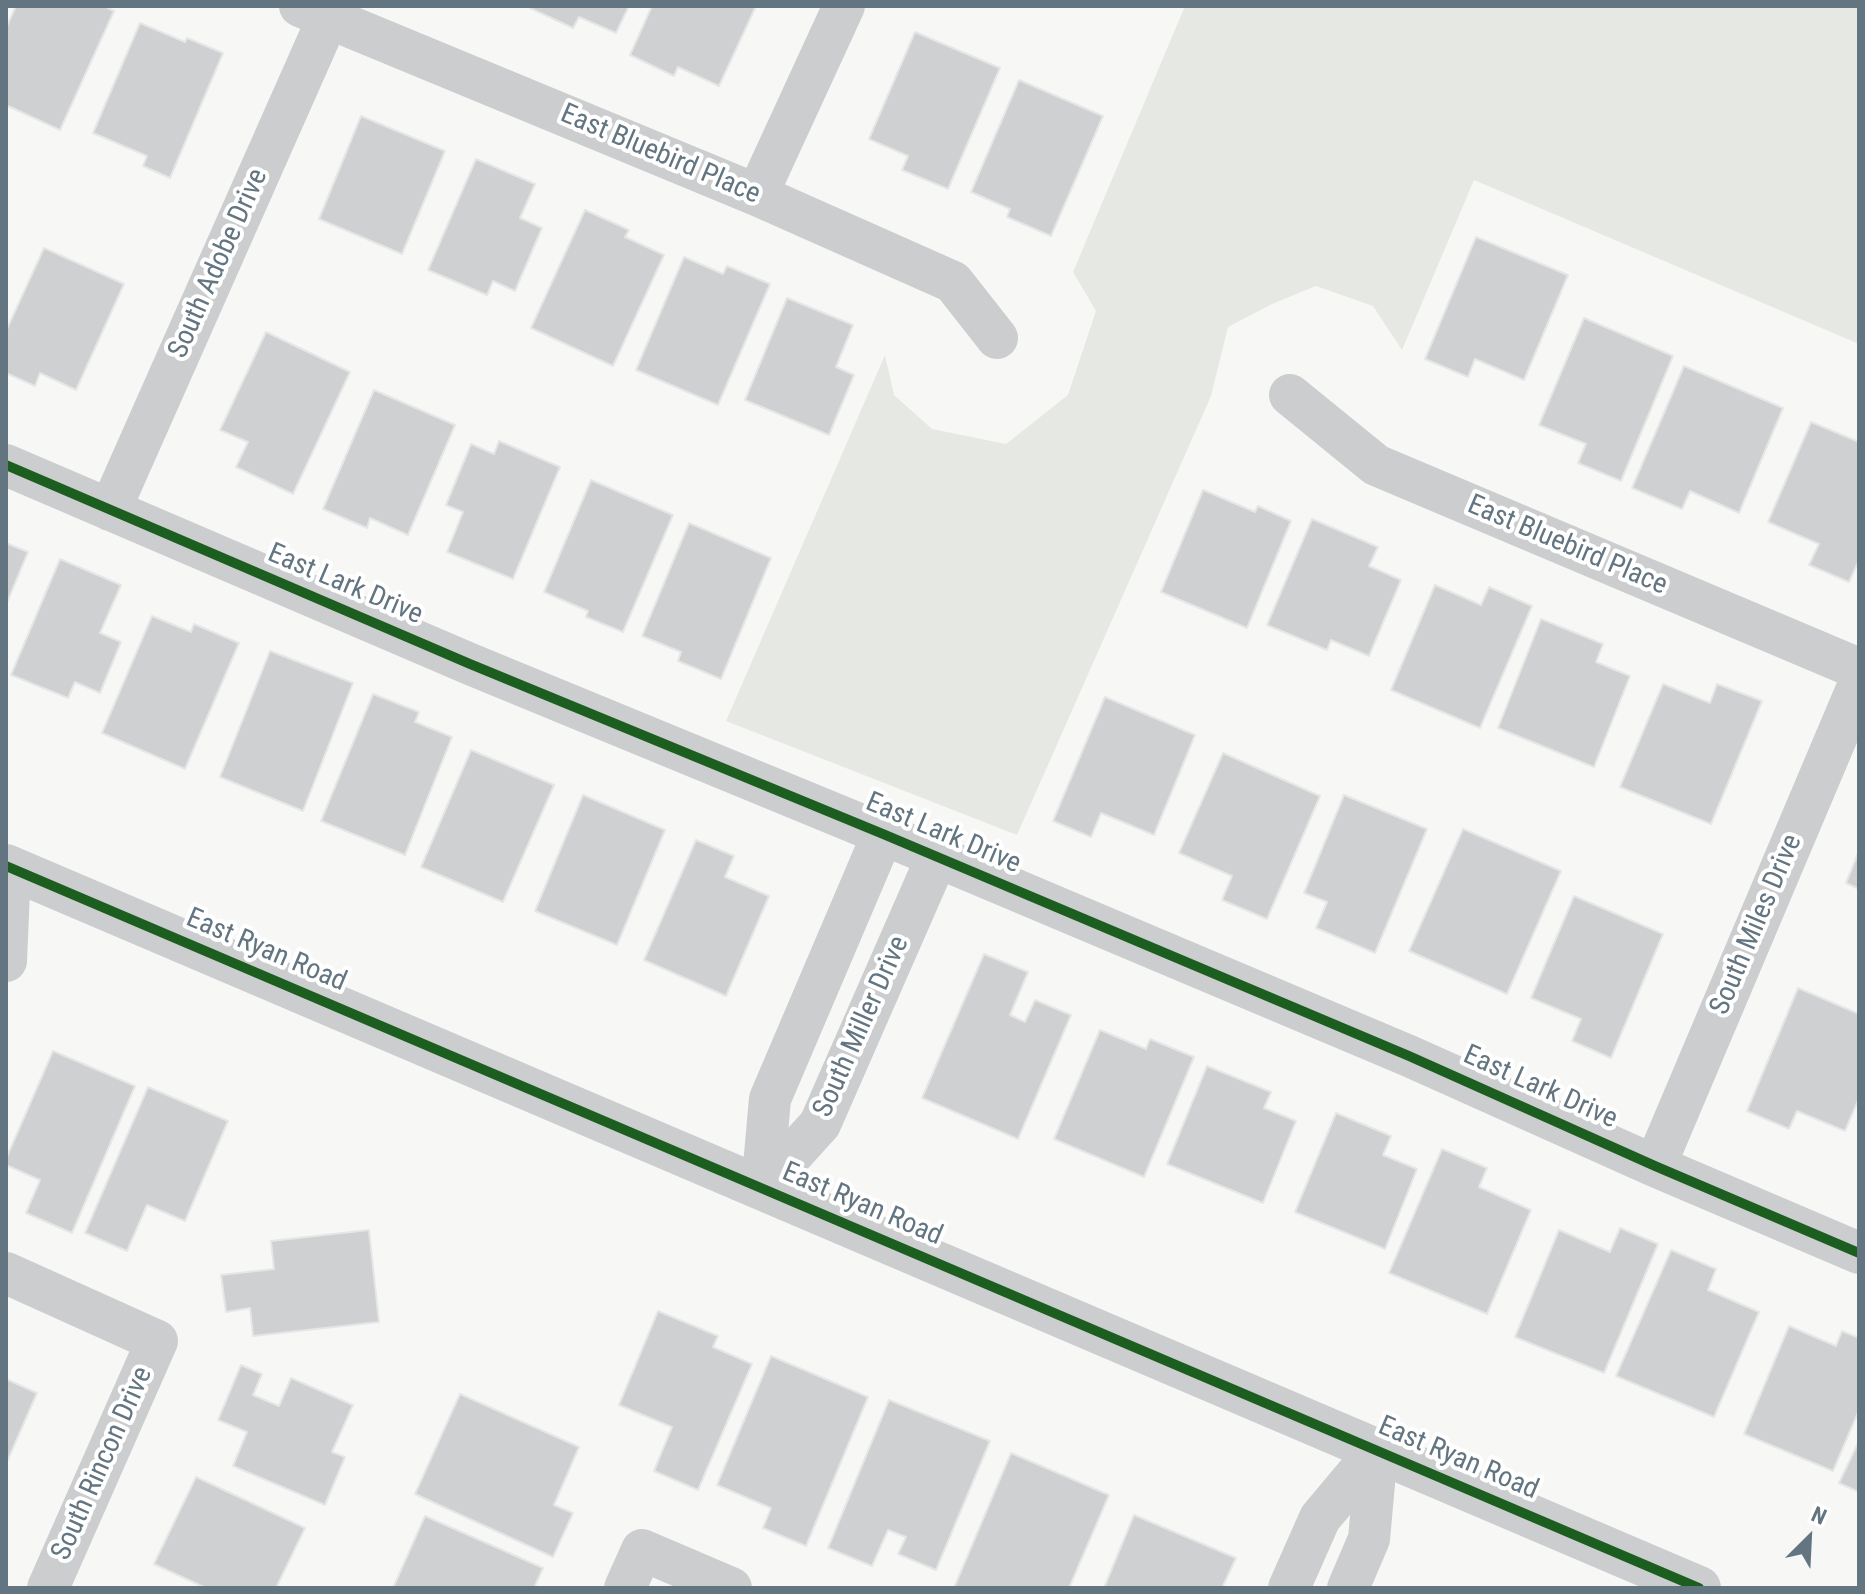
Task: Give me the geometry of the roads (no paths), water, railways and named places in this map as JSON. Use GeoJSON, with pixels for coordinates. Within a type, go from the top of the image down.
{"type":"FeatureCollection","features":[{"type":"Feature","properties":{"kind":"street"},"geometry":{"type":"LineString","coordinates":[[757,195],[844,6]]}},
{"type":"Feature","properties":{"kind":"street","name":"East Bluebird Place"},"geometry":{"type":"LineString","coordinates":[[314,12],[757,195],[953,282],[997,338]]}},
{"type":"Feature","properties":{"kind":"street","name":"South Adobe Drive"},"geometry":{"type":"LineString","coordinates":[[110,510],[314,12]]}},
{"type":"Feature","properties":{"kind":"street","name":"East Bluebird Place"},"geometry":{"type":"LineString","coordinates":[[1290,395],[1376,465],[1859,669]]}},
{"type":"Feature","properties":{"kind":"street","name":"East Lark Drive"},"geometry":{"type":"LineString","coordinates":[[6,465],[470,664],[1409,1056],[1859,1253]]}},
{"type":"Feature","properties":{"kind":"street","name":"South Miles Drive"},"geometry":{"type":"LineString","coordinates":[[1655,1166],[1859,684]]}},
{"type":"Feature","properties":{"kind":"street","name":"South Miller Drive"},"geometry":{"type":"LineString","coordinates":[[762,1188],[770,1099],[883,834]]}},
{"type":"Feature","properties":{"kind":"street","name":"South Miller Drive"},"geometry":{"type":"LineString","coordinates":[[762,1188],[820,1124],[937,857]]}},
{"type":"Feature","properties":{"kind":"street"},"geometry":{"type":"LineString","coordinates":[[6,961],[7,868]]}},
{"type":"Feature","properties":{"kind":"street","name":"East Ryan Road"},"geometry":{"type":"LineString","coordinates":[[7,868],[1699,1588]]}},
{"type":"Feature","properties":{"kind":"street","name":"South Rincon Drive"},"geometry":{"type":"LineString","coordinates":[[6,1273],[157,1341],[48,1588]]}},
{"type":"Feature","properties":{"kind":"street"},"geometry":{"type":"LineString","coordinates":[[1289,1588],[1320,1518],[1377,1450]]}},
{"type":"Feature","properties":{"kind":"street"},"geometry":{"type":"LineString","coordinates":[[1348,1588],[1369,1539],[1377,1450]]}},
{"type":"Feature","properties":{"kind":"street"},"geometry":{"type":"LineString","coordinates":[[625,1588],[642,1550],[731,1588]]}}]}
